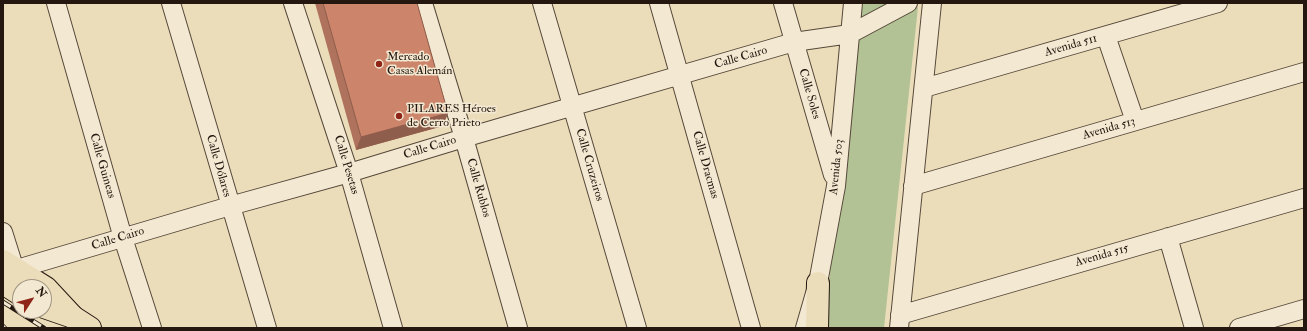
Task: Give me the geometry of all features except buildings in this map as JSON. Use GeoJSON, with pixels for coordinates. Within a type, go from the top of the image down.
{"type":"FeatureCollection","features":[{"type":"Feature","properties":{"kind":"main road"},"geometry":{"type":"LineString","coordinates":[[9,270],[46,288],[82,322]]}},
{"type":"Feature","properties":{"kind":"main road"},"geometry":{"type":"LineString","coordinates":[[817,328],[818,283]]}},
{"type":"Feature","properties":{"kind":"main road"},"geometry":{"type":"LineString","coordinates":[[52,310],[82,322]]}},
{"type":"Feature","properties":{"kind":"street","name":"Calle Guineas"},"geometry":{"type":"LineString","coordinates":[[56,3],[123,238],[152,328]]}},
{"type":"Feature","properties":{"kind":"street","name":"Calle Dólares"},"geometry":{"type":"LineString","coordinates":[[171,3],[267,328]]}},
{"type":"Feature","properties":{"kind":"street","name":"Calle Pesetas"},"geometry":{"type":"LineString","coordinates":[[293,3],[349,173],[393,328]]}},
{"type":"Feature","properties":{"kind":"street","name":"Calle Rublos"},"geometry":{"type":"LineString","coordinates":[[423,3],[464,138],[518,328]]}},
{"type":"Feature","properties":{"kind":"street","name":"Calle Cruzeiros"},"geometry":{"type":"LineString","coordinates":[[542,3],[637,328]]}},
{"type":"Feature","properties":{"kind":"street","name":"Calle Dracmas"},"geometry":{"type":"LineString","coordinates":[[658,3],[680,75],[751,328]]}},
{"type":"Feature","properties":{"kind":"street","name":"Calle Soles"},"geometry":{"type":"LineString","coordinates":[[783,3],[836,186]]}},
{"type":"Feature","properties":{"kind":"street","name":"Avenida 503"},"geometry":{"type":"LineString","coordinates":[[804,328],[818,283],[836,186],[853,3]]}},
{"type":"Feature","properties":{"kind":"street","name":"Calle Cairo"},"geometry":{"type":"LineString","coordinates":[[9,270],[349,173],[794,42],[850,34],[908,3]]}},
{"type":"Feature","properties":{"kind":"street"},"geometry":{"type":"LineString","coordinates":[[900,321],[932,3]]}},
{"type":"Feature","properties":{"kind":"street","name":"Avenida 511"},"geometry":{"type":"LineString","coordinates":[[924,88],[1218,3]]}},
{"type":"Feature","properties":{"kind":"street"},"geometry":{"type":"LineString","coordinates":[[1106,36],[1135,121]]}},
{"type":"Feature","properties":{"kind":"street","name":"Avenida 513"},"geometry":{"type":"LineString","coordinates":[[913,186],[1304,72]]}},
{"type":"Feature","properties":{"kind":"street","name":"Avenida 515"},"geometry":{"type":"LineString","coordinates":[[900,321],[1168,237],[1304,198]]}},
{"type":"Feature","properties":{"kind":"street"},"geometry":{"type":"LineString","coordinates":[[3,232],[9,270]]}},
{"type":"Feature","properties":{"kind":"street"},"geometry":{"type":"LineString","coordinates":[[1168,237],[1194,328]]}},
{"type":"Feature","properties":{"kind":"street"},"geometry":{"type":"LineString","coordinates":[[1239,328],[1304,309]]}},
{"type":"Feature","properties":{"kind":"green space"},"geometry":{"type":"Polygon","coordinates":[[[863,3],[892,3],[860,23],[863,3]]]}},
{"type":"Feature","properties":{"kind":"green space"},"geometry":{"type":"Polygon","coordinates":[[[918,7],[884,328],[823,328],[859,39],[918,7]]]}},
{"type":"Feature","properties":{"kind":"railway"},"geometry":{"type":"LineString","coordinates":[[3,302],[44,328]]}},
{"type":"Feature","properties":{"kind":"place","name":"Mercado Casas Alemán"},"geometry":{"type":"Point","coordinates":[379,64]}},
{"type":"Feature","properties":{"kind":"place","name":"PILARES Héroes de Cerro Prieto"},"geometry":{"type":"Point","coordinates":[399,116]}}]}
